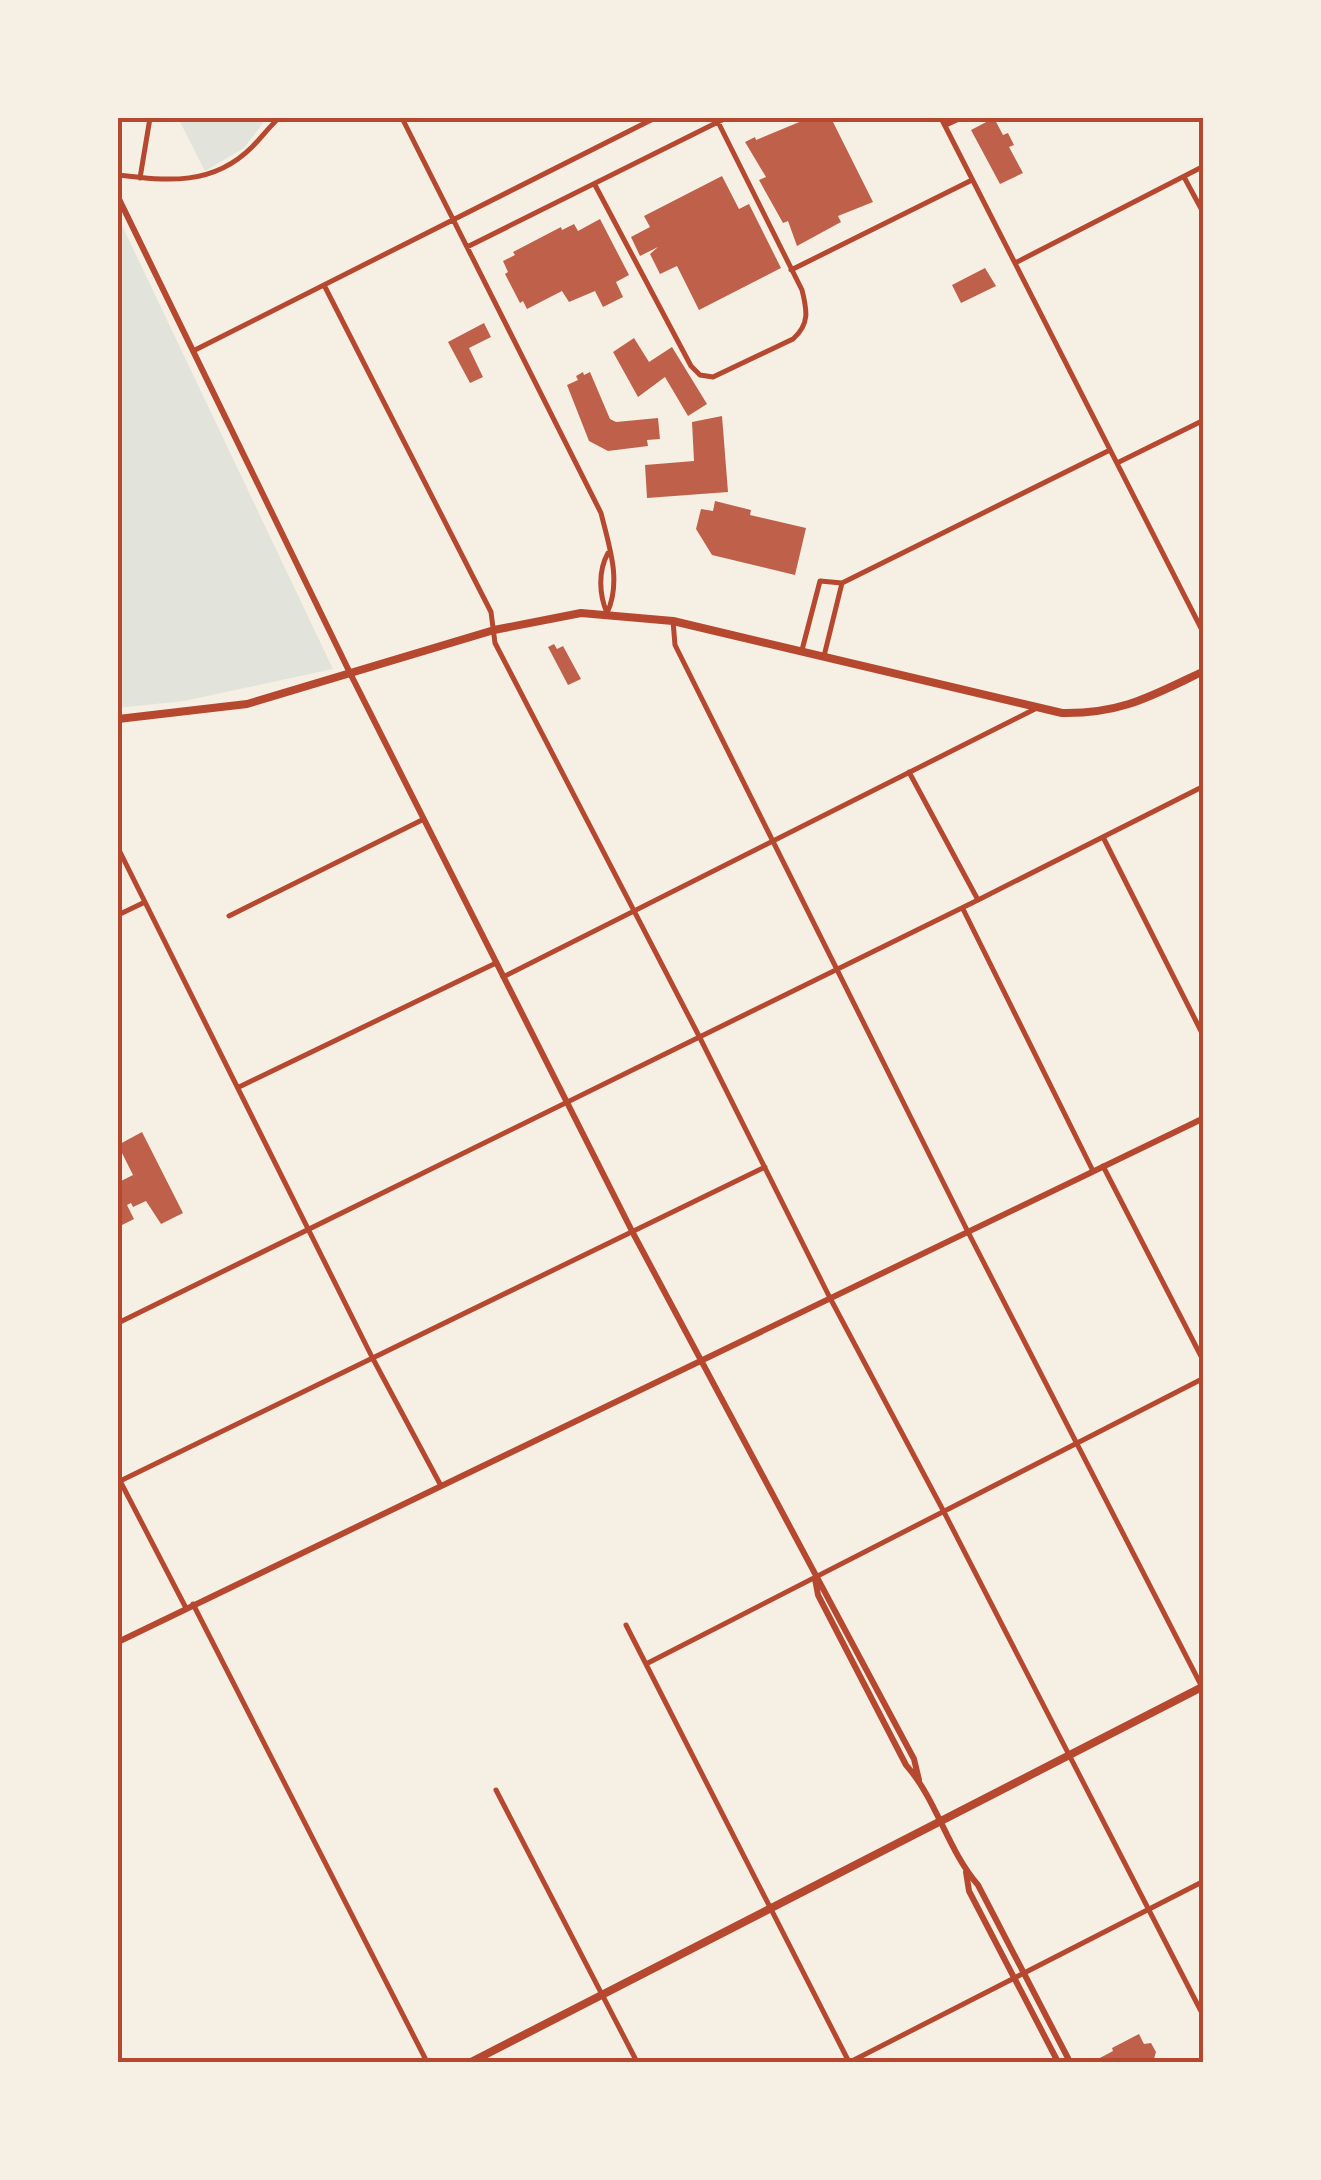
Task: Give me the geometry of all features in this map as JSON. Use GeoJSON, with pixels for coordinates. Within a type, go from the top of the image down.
{"type":"FeatureCollection","features":[{"type":"Feature","properties":{"kind":"main road"},"geometry":{"type":"LineString","coordinates":[[118,719],[247,704],[494,630],[555,616],[608,614],[673,621],[1035,709],[1098,714],[1131,706],[1204,672]]}},
{"type":"Feature","properties":{"kind":"main road"},"geometry":{"type":"LineString","coordinates":[[471,2062],[1203,1688]]}},
{"type":"Feature","properties":{"kind":"street"},"geometry":{"type":"LineString","coordinates":[[140,178],[150,118]]}},
{"type":"Feature","properties":{"kind":"street"},"geometry":{"type":"LineString","coordinates":[[118,175],[203,178],[250,150],[279,118]]}},
{"type":"Feature","properties":{"kind":"street"},"geometry":{"type":"LineString","coordinates":[[402,118],[601,514],[608,554],[614,561],[614,599],[608,614]]}},
{"type":"Feature","properties":{"kind":"street"},"geometry":{"type":"LineString","coordinates":[[193,352],[654,118]]}},
{"type":"Feature","properties":{"kind":"street"},"geometry":{"type":"LineString","coordinates":[[467,247],[726,118]]}},
{"type":"Feature","properties":{"kind":"street"},"geometry":{"type":"LineString","coordinates":[[941,118],[1204,634]]}},
{"type":"Feature","properties":{"kind":"street"},"geometry":{"type":"LineString","coordinates":[[946,125],[961,118]]}},
{"type":"Feature","properties":{"kind":"street"},"geometry":{"type":"LineString","coordinates":[[595,185],[650,292],[691,366],[700,375],[713,377],[792,339],[803,330],[808,312],[802,290],[718,122]]}},
{"type":"Feature","properties":{"kind":"street"},"geometry":{"type":"LineString","coordinates":[[1014,264],[1204,166]]}},
{"type":"Feature","properties":{"kind":"street"},"geometry":{"type":"LineString","coordinates":[[1184,176],[1204,214]]}},
{"type":"Feature","properties":{"kind":"street"},"geometry":{"type":"LineString","coordinates":[[791,270],[972,180]]}},
{"type":"Feature","properties":{"kind":"street"},"geometry":{"type":"LineString","coordinates":[[118,197],[503,978],[814,1577],[818,1595],[906,1765],[919,1780],[966,1870],[978,1885],[1070,2062]]}},
{"type":"Feature","properties":{"kind":"street"},"geometry":{"type":"LineString","coordinates":[[324,285],[492,612],[494,643],[1204,2017]]}},
{"type":"Feature","properties":{"kind":"street"},"geometry":{"type":"LineString","coordinates":[[1117,464],[1204,420]]}},
{"type":"Feature","properties":{"kind":"street"},"geometry":{"type":"LineString","coordinates":[[802,651],[820,581],[842,583],[1110,450]]}},
{"type":"Feature","properties":{"kind":"street"},"geometry":{"type":"LineString","coordinates":[[608,554],[602,564],[601,599],[608,614]]}},
{"type":"Feature","properties":{"kind":"street"},"geometry":{"type":"LineString","coordinates":[[824,656],[842,583]]}},
{"type":"Feature","properties":{"kind":"street"},"geometry":{"type":"LineString","coordinates":[[673,621],[675,645],[968,1232],[1203,1688]]}},
{"type":"Feature","properties":{"kind":"street"},"geometry":{"type":"LineString","coordinates":[[503,978],[1035,709]]}},
{"type":"Feature","properties":{"kind":"street"},"geometry":{"type":"LineString","coordinates":[[909,772],[978,900]]}},
{"type":"Feature","properties":{"kind":"street"},"geometry":{"type":"LineString","coordinates":[[118,1323],[1204,786]]}},
{"type":"Feature","properties":{"kind":"street"},"geometry":{"type":"LineString","coordinates":[[228,916],[424,819]]}},
{"type":"Feature","properties":{"kind":"street"},"geometry":{"type":"LineString","coordinates":[[1104,838],[1204,1037]]}},
{"type":"Feature","properties":{"kind":"street"},"geometry":{"type":"LineString","coordinates":[[118,848],[372,1357],[440,1484]]}},
{"type":"Feature","properties":{"kind":"street"},"geometry":{"type":"LineString","coordinates":[[118,915],[146,902]]}},
{"type":"Feature","properties":{"kind":"street"},"geometry":{"type":"LineString","coordinates":[[962,908],[1093,1170]]}},
{"type":"Feature","properties":{"kind":"street"},"geometry":{"type":"LineString","coordinates":[[240,1087],[496,963]]}},
{"type":"Feature","properties":{"kind":"street"},"geometry":{"type":"LineString","coordinates":[[118,1642],[1204,1118]]}},
{"type":"Feature","properties":{"kind":"street"},"geometry":{"type":"LineString","coordinates":[[1103,1166],[1204,1362]]}},
{"type":"Feature","properties":{"kind":"street"},"geometry":{"type":"LineString","coordinates":[[428,2062],[190,1606],[118,1480],[765,1167]]}},
{"type":"Feature","properties":{"kind":"street"},"geometry":{"type":"LineString","coordinates":[[646,1664],[1204,1378]]}},
{"type":"Feature","properties":{"kind":"street"},"geometry":{"type":"LineString","coordinates":[[626,1625],[850,2062],[1204,1881]]}},
{"type":"Feature","properties":{"kind":"street"},"geometry":{"type":"LineString","coordinates":[[496,1790],[637,2062]]}},
{"type":"Feature","properties":{"kind":"street"},"geometry":{"type":"LineString","coordinates":[[966,1870],[969,1891],[1058,2062]]}},
{"type":"Feature","properties":{"kind":"shaded area"},"geometry":{"type":"Polygon","coordinates":[[[178,118],[267,118],[244,148],[205,171],[178,118]]]}},
{"type":"Feature","properties":{"kind":"shaded area"},"geometry":{"type":"Polygon","coordinates":[[[118,217],[333,669],[184,701],[118,708],[118,217]]]}},
{"type":"Feature","properties":{"kind":"building"},"geometry":{"type":"Polygon","coordinates":[[[809,118],[831,118],[873,202],[838,216],[841,222],[797,246],[788,221],[783,223],[759,180],[766,177],[745,142],[809,118]]]}},
{"type":"Feature","properties":{"kind":"building"},"geometry":{"type":"Polygon","coordinates":[[[994,118],[1003,135],[1008,133],[1014,145],[1009,147],[1023,173],[1000,184],[971,130],[994,118]]]}},
{"type":"Feature","properties":{"kind":"building"},"geometry":{"type":"Polygon","coordinates":[[[722,176],[739,209],[749,204],[781,268],[699,310],[677,266],[660,274],[650,254],[658,247],[640,256],[631,237],[650,227],[644,216],[722,176]]]}},
{"type":"Feature","properties":{"kind":"building"},"geometry":{"type":"Polygon","coordinates":[[[600,219],[629,275],[616,282],[623,297],[603,307],[595,291],[569,302],[562,291],[527,309],[523,301],[520,303],[505,274],[508,272],[503,261],[561,227],[562,230],[574,224],[578,231],[600,219]]]}},
{"type":"Feature","properties":{"kind":"building"},"geometry":{"type":"Polygon","coordinates":[[[985,268],[996,286],[961,303],[952,285],[985,268]]]}},
{"type":"Feature","properties":{"kind":"building"},"geometry":{"type":"Polygon","coordinates":[[[484,323],[491,337],[469,348],[483,377],[470,383],[448,342],[484,323]]]}},
{"type":"Feature","properties":{"kind":"building"},"geometry":{"type":"Polygon","coordinates":[[[634,338],[649,362],[672,347],[707,404],[688,416],[665,377],[638,397],[613,352],[634,338]]]}},
{"type":"Feature","properties":{"kind":"building"},"geometry":{"type":"Polygon","coordinates":[[[590,372],[610,419],[616,422],[658,418],[660,439],[647,440],[648,446],[608,451],[589,441],[567,385],[578,380],[576,376],[590,372]]]}},
{"type":"Feature","properties":{"kind":"building"},"geometry":{"type":"Polygon","coordinates":[[[722,416],[728,492],[647,498],[645,465],[694,461],[692,422],[722,416]]]}},
{"type":"Feature","properties":{"kind":"building"},"geometry":{"type":"Polygon","coordinates":[[[715,501],[751,510],[750,515],[806,528],[795,575],[712,555],[696,529],[701,509],[713,511],[715,501]]]}},
{"type":"Feature","properties":{"kind":"building"},"geometry":{"type":"Polygon","coordinates":[[[554,644],[557,649],[563,646],[581,679],[568,685],[548,647],[554,644]]]}},
{"type":"Feature","properties":{"kind":"building"},"geometry":{"type":"Polygon","coordinates":[[[142,1132],[183,1213],[161,1224],[146,1201],[133,1207],[131,1203],[127,1205],[134,1219],[118,1227],[118,1190],[122,1188],[119,1182],[133,1175],[118,1145],[142,1132]]]}},
{"type":"Feature","properties":{"kind":"building"},"geometry":{"type":"Polygon","coordinates":[[[1139,2034],[1144,2044],[1151,2043],[1156,2052],[1153,2062],[1098,2059],[1112,2048],[1139,2034]]]}}]}
